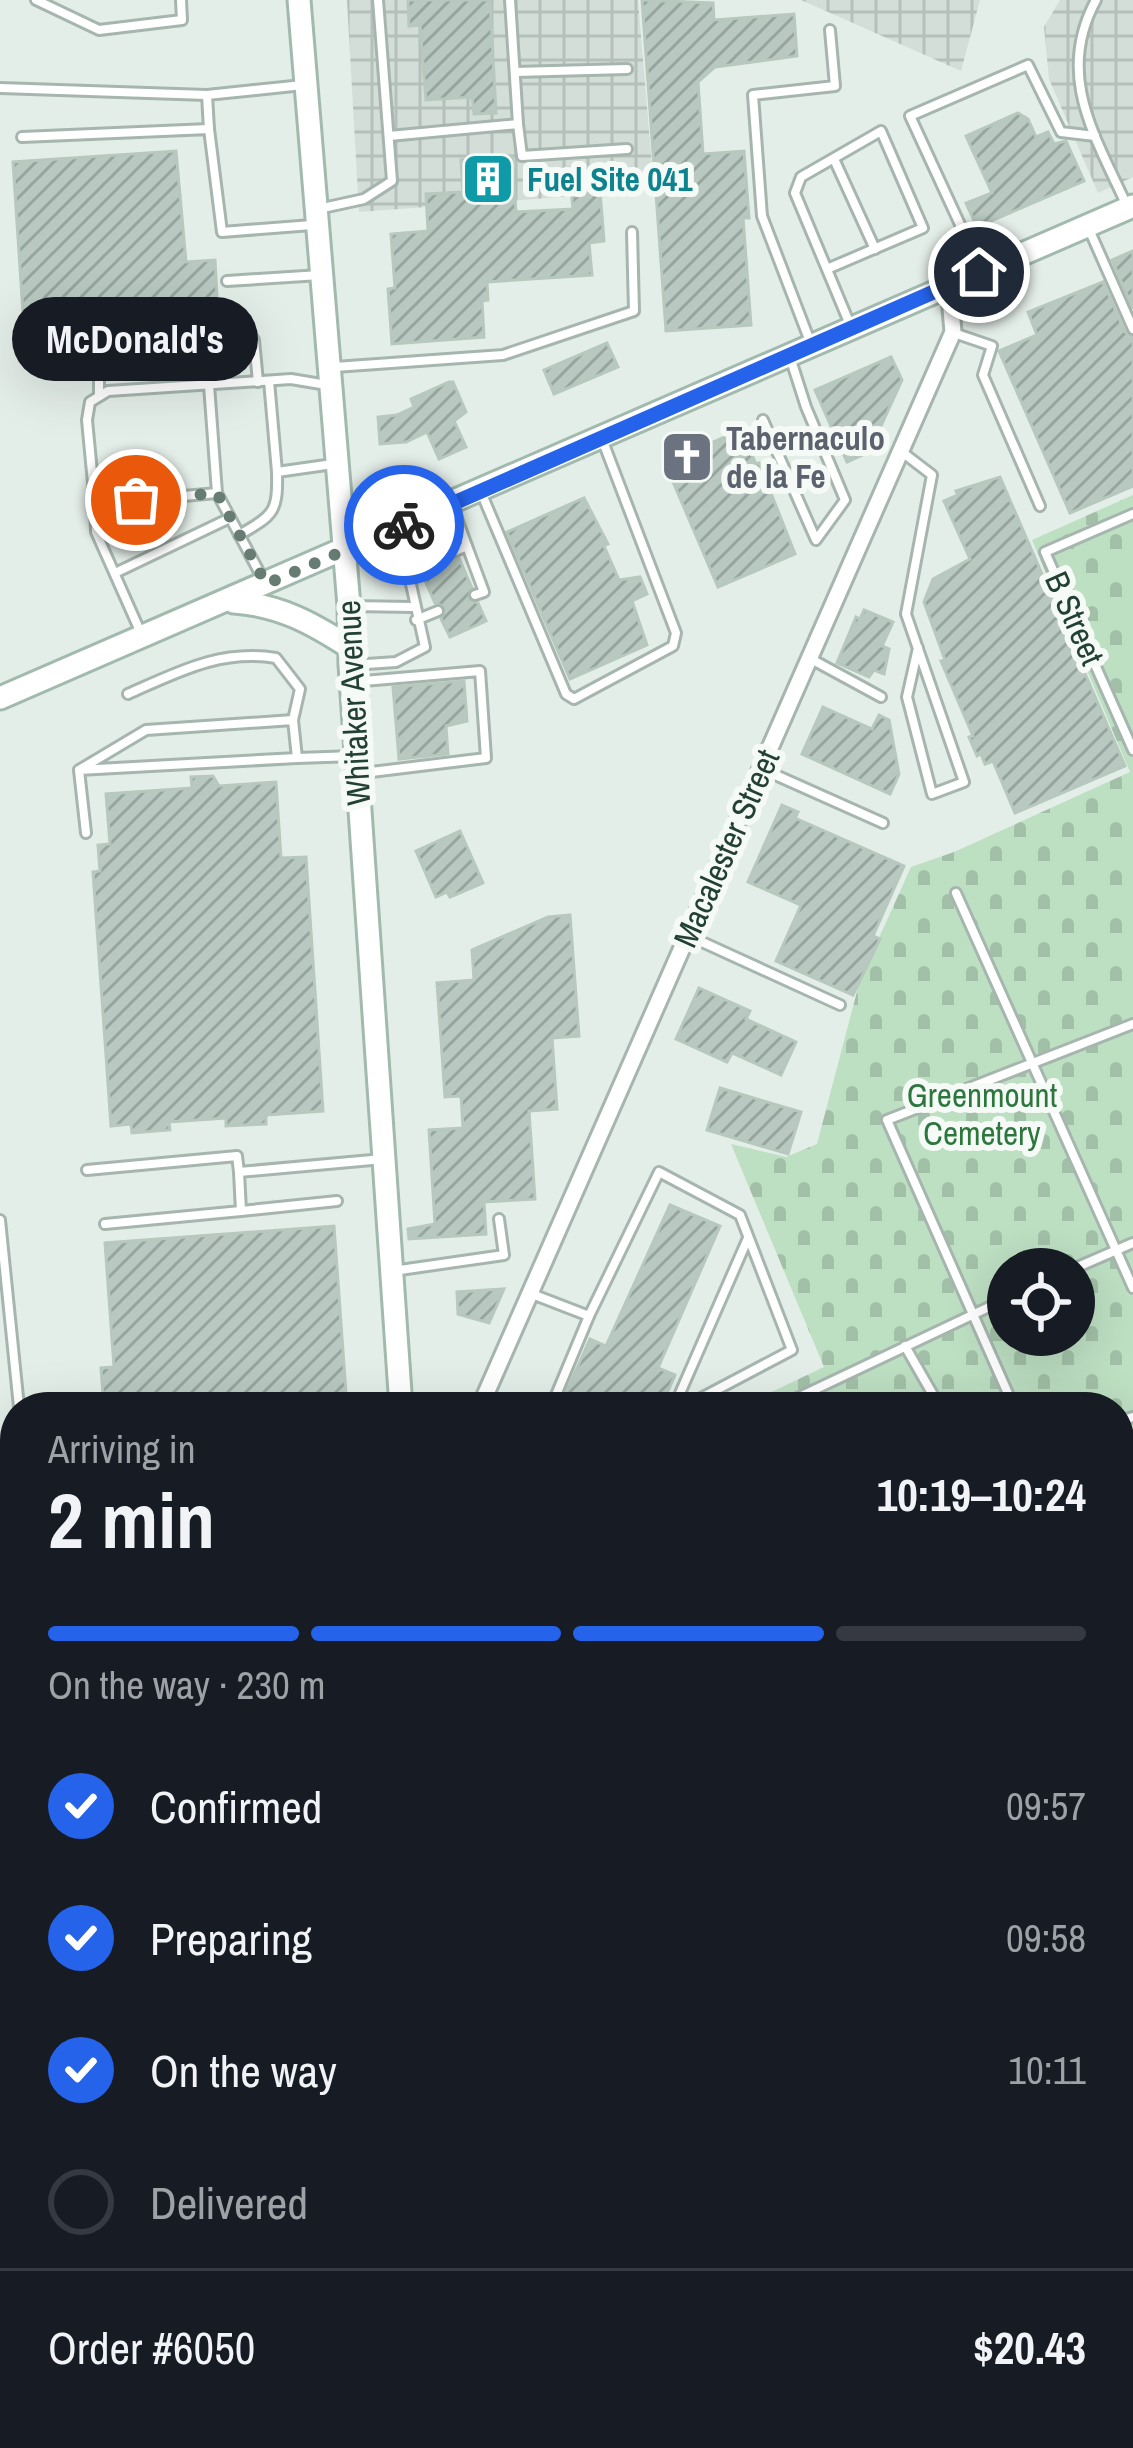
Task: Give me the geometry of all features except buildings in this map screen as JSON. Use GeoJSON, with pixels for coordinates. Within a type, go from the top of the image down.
{"type":"FeatureCollection","features":[{"type":"Feature","properties":{"kind":"main road","name":"Whitaker Avenue"},"geometry":{"type":"LineString","coordinates":[[298,0],[349,606],[400,1392]]}},
{"type":"Feature","properties":{"kind":"main road"},"geometry":{"type":"LineString","coordinates":[[0,698],[1131,207]]}},
{"type":"Feature","properties":{"kind":"main road"},"geometry":{"type":"LineString","coordinates":[[227,601],[278,609],[307,620],[350,664]]}},
{"type":"Feature","properties":{"kind":"street","name":"Macalester Street"},"geometry":{"type":"LineString","coordinates":[[487,1392],[952,332],[950,285]]}},
{"type":"Feature","properties":{"kind":"lane"},"geometry":{"type":"LineString","coordinates":[[36,0],[99,30],[182,20],[181,0]]}},
{"type":"Feature","properties":{"kind":"lane"},"geometry":{"type":"LineString","coordinates":[[207,95],[221,232],[315,217],[364,199],[392,182],[378,0]]}},
{"type":"Feature","properties":{"kind":"lane"},"geometry":{"type":"LineString","coordinates":[[509,0],[522,156],[627,149]]}},
{"type":"Feature","properties":{"kind":"lane"},"geometry":{"type":"LineString","coordinates":[[1096,0],[1082,26],[1080,99],[1131,207]]}},
{"type":"Feature","properties":{"kind":"lane"},"geometry":{"type":"LineString","coordinates":[[812,346],[761,216],[753,95],[835,86],[830,30]]}},
{"type":"Feature","properties":{"kind":"lane"},"geometry":{"type":"LineString","coordinates":[[982,271],[910,116],[1028,65],[1061,132],[1095,136]]}},
{"type":"Feature","properties":{"kind":"lane"},"geometry":{"type":"LineString","coordinates":[[515,72],[627,69]]}},
{"type":"Feature","properties":{"kind":"lane"},"geometry":{"type":"LineString","coordinates":[[0,88],[207,95],[305,85]]}},
{"type":"Feature","properties":{"kind":"lane"},"geometry":{"type":"LineString","coordinates":[[388,136],[518,124]]}},
{"type":"Feature","properties":{"kind":"lane"},"geometry":{"type":"LineString","coordinates":[[22,137],[209,129]]}},
{"type":"Feature","properties":{"kind":"lane"},"geometry":{"type":"LineString","coordinates":[[827,269],[923,228],[880,131],[802,177],[795,194],[851,328]]}},
{"type":"Feature","properties":{"kind":"lane"},"geometry":{"type":"LineString","coordinates":[[834,159],[875,248]]}},
{"type":"Feature","properties":{"kind":"lane"},"geometry":{"type":"LineString","coordinates":[[1088,225],[1133,329]]}},
{"type":"Feature","properties":{"kind":"lane"},"geometry":{"type":"LineString","coordinates":[[142,638],[96,532],[87,420],[90,401],[108,391],[291,380],[503,355],[634,311],[632,232]]}},
{"type":"Feature","properties":{"kind":"lane"},"geometry":{"type":"LineString","coordinates":[[227,281],[320,275]]}},
{"type":"Feature","properties":{"kind":"lane"},"geometry":{"type":"LineString","coordinates":[[99,396],[99,352],[104,341],[115,336],[248,331],[254,340],[258,382]]}},
{"type":"Feature","properties":{"kind":"lane"},"geometry":{"type":"LineString","coordinates":[[952,332],[992,346],[983,374],[1040,506]]}},
{"type":"Feature","properties":{"kind":"lane"},"geometry":{"type":"LineString","coordinates":[[764,420],[816,540],[845,500],[790,355]]}},
{"type":"Feature","properties":{"kind":"lane"},"geometry":{"type":"LineString","coordinates":[[239,535],[267,519],[278,504],[269,381]]}},
{"type":"Feature","properties":{"kind":"lane"},"geometry":{"type":"LineString","coordinates":[[209,385],[217,493],[266,584]]}},
{"type":"Feature","properties":{"kind":"lane"},"geometry":{"type":"LineString","coordinates":[[480,491],[566,694],[574,699],[673,646],[676,633],[602,438]]}},
{"type":"Feature","properties":{"kind":"lane"},"geometry":{"type":"LineString","coordinates":[[900,451],[932,475],[906,614],[918,648],[964,782],[932,794],[907,697],[918,648]]}},
{"type":"Feature","properties":{"kind":"lane"},"geometry":{"type":"LineString","coordinates":[[277,472],[335,464]]}},
{"type":"Feature","properties":{"kind":"lane"},"geometry":{"type":"LineString","coordinates":[[95,503],[217,493]]}},
{"type":"Feature","properties":{"kind":"lane"},"geometry":{"type":"LineString","coordinates":[[451,504],[484,592],[475,595]]}},
{"type":"Feature","properties":{"kind":"lane","name":"B Street"},"geometry":{"type":"LineString","coordinates":[[1133,514],[1046,552],[1133,750]]}},
{"type":"Feature","properties":{"kind":"lane"},"geometry":{"type":"LineString","coordinates":[[115,573],[230,518]]}},
{"type":"Feature","properties":{"kind":"lane"},"geometry":{"type":"LineString","coordinates":[[350,664],[396,662],[424,647],[408,571],[390,531]]}},
{"type":"Feature","properties":{"kind":"lane"},"geometry":{"type":"LineString","coordinates":[[408,571],[467,546]]}},
{"type":"Feature","properties":{"kind":"lane"},"geometry":{"type":"LineString","coordinates":[[465,572],[475,568]]}},
{"type":"Feature","properties":{"kind":"lane"},"geometry":{"type":"LineString","coordinates":[[412,594],[428,588]]}},
{"type":"Feature","properties":{"kind":"lane"},"geometry":{"type":"LineString","coordinates":[[349,606],[414,607]]}},
{"type":"Feature","properties":{"kind":"lane"},"geometry":{"type":"LineString","coordinates":[[416,620],[438,611]]}},
{"type":"Feature","properties":{"kind":"lane"},"geometry":{"type":"LineString","coordinates":[[128,694],[205,660],[245,653],[276,658],[300,689],[293,720],[297,758]]}},
{"type":"Feature","properties":{"kind":"lane"},"geometry":{"type":"LineString","coordinates":[[809,658],[881,697]]}},
{"type":"Feature","properties":{"kind":"lane"},"geometry":{"type":"LineString","coordinates":[[79,770],[297,758],[357,765],[486,758],[480,671],[350,664]]}},
{"type":"Feature","properties":{"kind":"lane"},"geometry":{"type":"LineString","coordinates":[[79,770],[146,730],[293,720]]}},
{"type":"Feature","properties":{"kind":"lane"},"geometry":{"type":"LineString","coordinates":[[761,769],[883,824]]}},
{"type":"Feature","properties":{"kind":"lane"},"geometry":{"type":"LineString","coordinates":[[79,770],[86,833]]}},
{"type":"Feature","properties":{"kind":"lane"},"geometry":{"type":"LineString","coordinates":[[956,893],[1133,1288]]}},
{"type":"Feature","properties":{"kind":"lane"},"geometry":{"type":"LineString","coordinates":[[688,935],[840,1005]]}},
{"type":"Feature","properties":{"kind":"lane"},"geometry":{"type":"LineString","coordinates":[[1007,1392],[887,1120],[1133,1024]]}},
{"type":"Feature","properties":{"kind":"lane"},"geometry":{"type":"LineString","coordinates":[[86,1170],[237,1156],[241,1211]]}},
{"type":"Feature","properties":{"kind":"lane"},"geometry":{"type":"LineString","coordinates":[[239,1172],[384,1159]]}},
{"type":"Feature","properties":{"kind":"lane"},"geometry":{"type":"LineString","coordinates":[[557,1392],[659,1172],[740,1215],[792,1350],[712,1392]]}},
{"type":"Feature","properties":{"kind":"lane"},"geometry":{"type":"LineString","coordinates":[[105,1224],[337,1201]]}},
{"type":"Feature","properties":{"kind":"lane"},"geometry":{"type":"LineString","coordinates":[[0,1220],[17,1392]]}},
{"type":"Feature","properties":{"kind":"lane"},"geometry":{"type":"LineString","coordinates":[[392,1271],[504,1255],[500,1220]]}},
{"type":"Feature","properties":{"kind":"lane"},"geometry":{"type":"LineString","coordinates":[[681,1392],[748,1237]]}},
{"type":"Feature","properties":{"kind":"lane"},"geometry":{"type":"LineString","coordinates":[[1095,1259],[1133,1243]]}},
{"type":"Feature","properties":{"kind":"lane"},"geometry":{"type":"LineString","coordinates":[[530,1293],[589,1316]]}},
{"type":"Feature","properties":{"kind":"lane"},"geometry":{"type":"LineString","coordinates":[[809,1392],[987,1307]]}},
{"type":"Feature","properties":{"kind":"lane"},"geometry":{"type":"LineString","coordinates":[[905,1346],[931,1392]]}},
{"type":"Feature","properties":{"kind":"shaded area"},"geometry":{"type":"Polygon","coordinates":[[[347,0],[638,0],[654,190],[359,212],[347,0]]]}},
{"type":"Feature","properties":{"kind":"shaded area"},"geometry":{"type":"Polygon","coordinates":[[[801,0],[980,0],[961,71],[801,0]]]}},
{"type":"Feature","properties":{"kind":"shaded area"},"geometry":{"type":"Polygon","coordinates":[[[1060,0],[1133,0],[1133,177],[1098,193],[1049,79],[1044,27],[1060,0]]]}},
{"type":"Feature","properties":{"kind":"green space","name":"Greenmount Cemetery"},"geometry":{"type":"Polygon","coordinates":[[[1133,495],[1133,1392],[772,1392],[824,1367],[731,1144],[786,1157],[817,1144],[860,980],[911,867],[1130,772],[1032,540],[1133,495]]]}},
{"type":"Feature","properties":{"kind":"way so far"},"geometry":{"type":"LineString","coordinates":[[136,500],[217,493],[266,584],[404,525]]}},
{"type":"Feature","properties":{"kind":"place","name":"Fuel Site 041"},"geometry":{"type":"Point","coordinates":[488,179]}},
{"type":"Feature","properties":{"kind":"place","name":"Tabernaculo de la Fe"},"geometry":{"type":"Point","coordinates":[687,457]}},
{"type":"Feature","properties":{"kind":"place","name":"McDonald's"},"geometry":{"type":"Point","coordinates":[136,500]}},
{"type":"Feature","properties":{"kind":"route"},"geometry":{"type":"LineString","coordinates":[[404,525],[979,272]]}}]}
